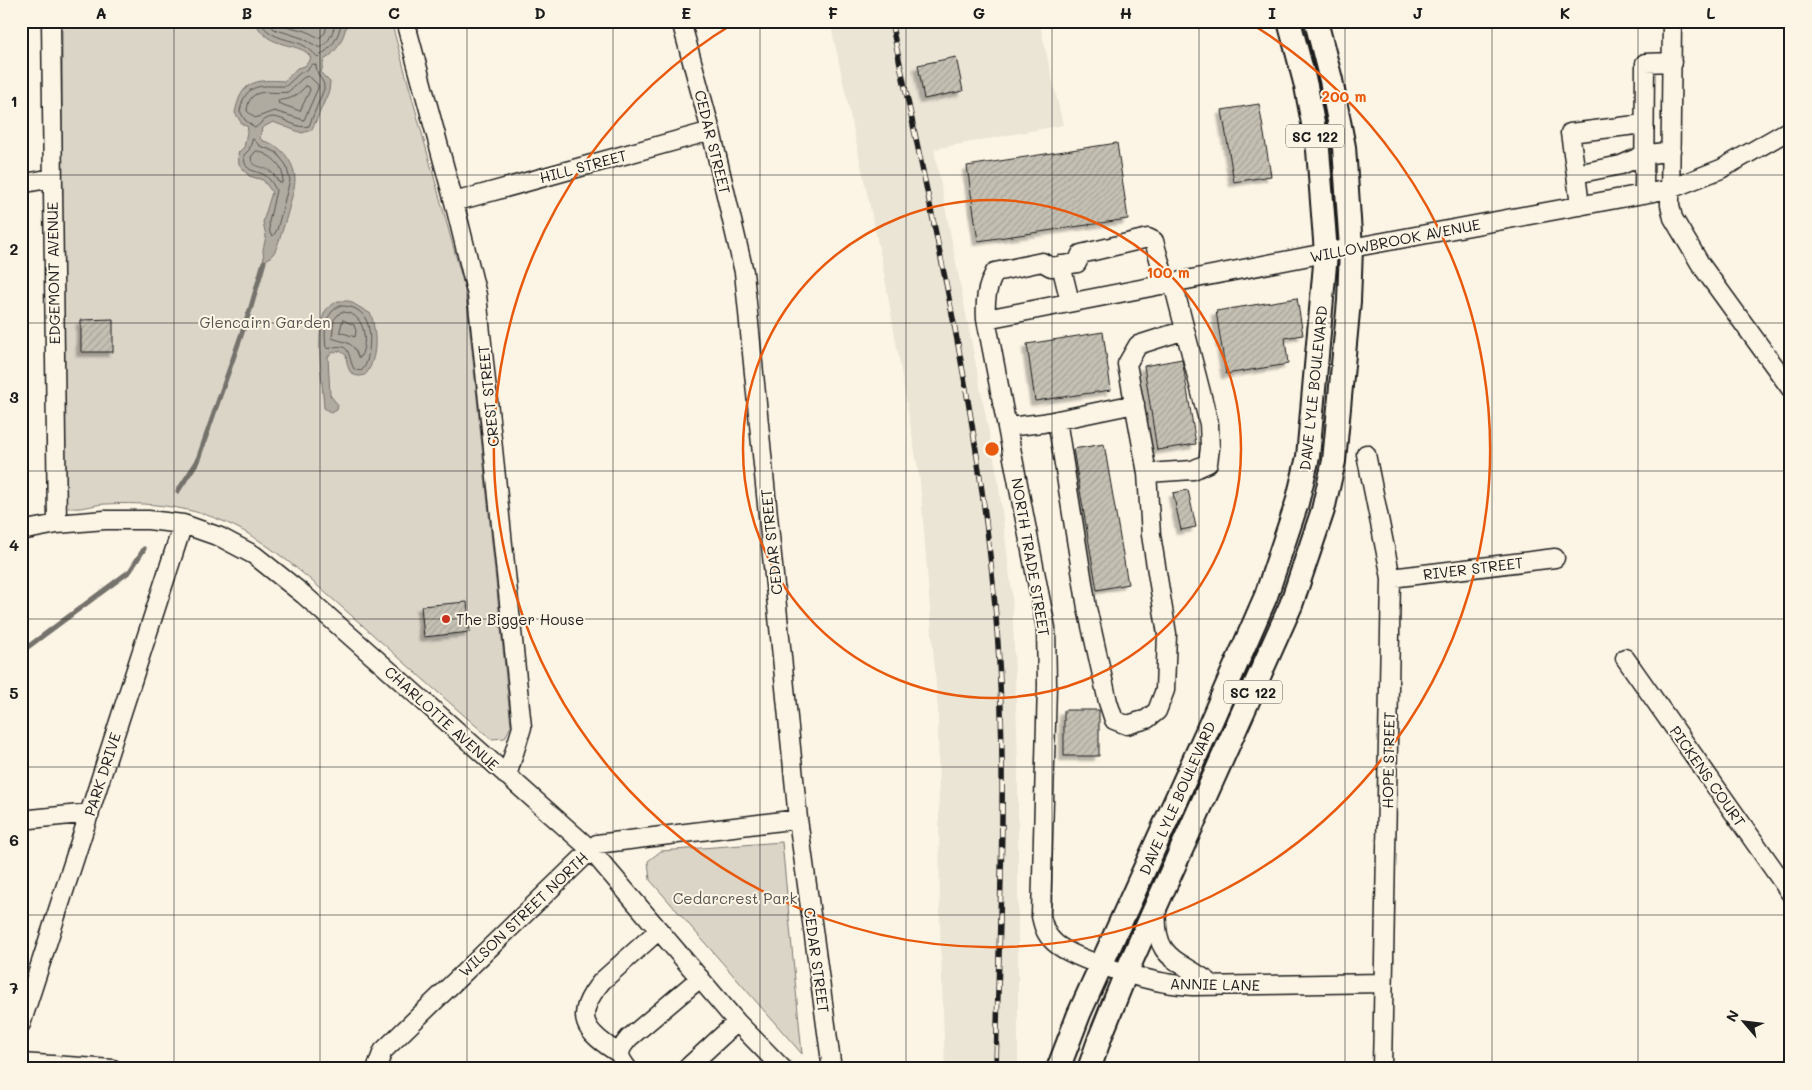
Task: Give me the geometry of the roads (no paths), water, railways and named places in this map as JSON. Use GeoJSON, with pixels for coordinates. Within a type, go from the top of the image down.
{"type":"FeatureCollection","features":[{"type":"Feature","properties":{"kind":"main road","name":"DAVE LYLE BOULEVARD"},"geometry":{"type":"LineString","coordinates":[[1058,1069],[1079,1014],[1266,596],[1297,503],[1308,457],[1326,253],[1318,150],[1306,86],[1290,21]]}},
{"type":"Feature","properties":{"kind":"main road","name":"DAVE LYLE BOULEVARD"},"geometry":{"type":"LineString","coordinates":[[1089,1069],[1126,973],[1291,605],[1323,510],[1334,461],[1349,301],[1351,248],[1344,147],[1331,80],[1316,21]]}},
{"type":"Feature","properties":{"kind":"street","name":"EDGEMONT AVENUE"},"geometry":{"type":"LineString","coordinates":[[51,21],[57,524]]}},
{"type":"Feature","properties":{"kind":"street","name":"CREST STREET"},"geometry":{"type":"LineString","coordinates":[[404,21],[454,202],[477,295],[522,727],[507,776]]}},
{"type":"Feature","properties":{"kind":"street","name":"CEDAR STREET"},"geometry":{"type":"LineString","coordinates":[[681,21],[711,131],[744,272],[798,819],[832,1069]]}},
{"type":"Feature","properties":{"kind":"street"},"geometry":{"type":"LineString","coordinates":[[1672,21],[1670,205],[1673,218],[1701,265],[1791,389]]}},
{"type":"Feature","properties":{"kind":"street"},"geometry":{"type":"LineString","coordinates":[[1644,194],[1645,63],[1672,62]]}},
{"type":"Feature","properties":{"kind":"street"},"geometry":{"type":"LineString","coordinates":[[1580,206],[1570,133],[1644,124]]}},
{"type":"Feature","properties":{"kind":"street","name":"WILLOWBROOK AVENUE"},"geometry":{"type":"LineString","coordinates":[[986,319],[1351,248],[1670,189],[1721,169],[1791,129]]}},
{"type":"Feature","properties":{"kind":"street","name":"HILL STREET"},"geometry":{"type":"LineString","coordinates":[[454,202],[711,131]]}},
{"type":"Feature","properties":{"kind":"street"},"geometry":{"type":"LineString","coordinates":[[1576,174],[1621,165],[1644,155],[1671,151]]}},
{"type":"Feature","properties":{"kind":"street"},"geometry":{"type":"LineString","coordinates":[[21,184],[52,178]]}},
{"type":"Feature","properties":{"kind":"street"},"geometry":{"type":"LineString","coordinates":[[1070,302],[1061,266],[1077,262],[1081,254],[1148,238],[1154,241],[1185,330],[1209,424],[1210,448],[1208,463],[1193,470],[1147,473]]}},
{"type":"Feature","properties":{"kind":"street","name":"NORTH TRADE STREET"},"geometry":{"type":"LineString","coordinates":[[1041,888],[1047,684],[1046,628],[986,319],[985,298],[994,272],[1042,262],[1051,267],[1061,266]]}},
{"type":"Feature","properties":{"kind":"street"},"geometry":{"type":"LineString","coordinates":[[1056,420],[1087,608],[1108,702],[1114,720],[1127,725],[1147,719],[1156,711],[1165,690],[1166,634],[1150,536],[1147,473],[1127,364],[1138,345],[1185,330]]}},
{"type":"Feature","properties":{"kind":"street"},"geometry":{"type":"LineString","coordinates":[[1008,427],[1056,420],[1135,404]]}},
{"type":"Feature","properties":{"kind":"street","name":"HOPE STREET"},"geometry":{"type":"LineString","coordinates":[[1366,454],[1391,578],[1382,1069]]}},
{"type":"Feature","properties":{"kind":"street","name":"CHARLOTTE AVENUE"},"geometry":{"type":"LineString","coordinates":[[21,531],[57,524],[105,520],[148,520],[183,524],[220,536],[254,555],[304,595],[590,849],[738,1022],[783,1069]]}},
{"type":"Feature","properties":{"kind":"street","name":"PARK DRIVE"},"geometry":{"type":"LineString","coordinates":[[21,1024],[183,524]]}},
{"type":"Feature","properties":{"kind":"street","name":"RIVER STREET"},"geometry":{"type":"LineString","coordinates":[[1391,578],[1555,558]]}},
{"type":"Feature","properties":{"kind":"street","name":"PICKENS COURT"},"geometry":{"type":"LineString","coordinates":[[1625,658],[1791,894]]}},
{"type":"Feature","properties":{"kind":"street"},"geometry":{"type":"LineString","coordinates":[[21,820],[90,813]]}},
{"type":"Feature","properties":{"kind":"street","name":"WILSON STREET NORTH"},"geometry":{"type":"LineString","coordinates":[[376,1069],[383,1051],[596,844],[798,819]]}},
{"type":"Feature","properties":{"kind":"street","name":"ANNIE LANE"},"geometry":{"type":"LineString","coordinates":[[1041,888],[1043,927],[1052,940],[1072,953],[1126,973],[1167,984],[1383,983]]}},
{"type":"Feature","properties":{"kind":"street"},"geometry":{"type":"LineString","coordinates":[[1157,905],[1156,927],[1163,949],[1187,969],[1214,985]]}},
{"type":"Feature","properties":{"kind":"street"},"geometry":{"type":"LineString","coordinates":[[624,1061],[595,1036],[585,1019],[585,1006],[594,990],[602,981],[659,930]]}},
{"type":"Feature","properties":{"kind":"street"},"geometry":{"type":"LineString","coordinates":[[624,1061],[622,1047],[629,1038],[700,978]]}},
{"type":"Feature","properties":{"kind":"street"},"geometry":{"type":"LineString","coordinates":[[686,1069],[738,1022]]}},
{"type":"Feature","properties":{"kind":"street"},"geometry":{"type":"LineString","coordinates":[[21,1063],[113,1069]]}},
{"type":"Feature","properties":{"kind":"water"},"geometry":{"type":"Polygon","coordinates":[[[255,21],[348,21],[337,48],[324,60],[321,73],[330,82],[329,91],[312,130],[302,133],[273,122],[262,128],[260,138],[281,150],[292,167],[295,180],[284,227],[277,246],[273,254],[264,262],[263,250],[266,236],[263,222],[272,192],[263,180],[249,176],[239,164],[238,153],[244,147],[248,127],[242,124],[235,113],[241,94],[251,84],[265,81],[285,81],[297,68],[305,66],[311,58],[300,49],[276,42],[268,37],[260,31],[255,21]]]}},
{"type":"Feature","properties":{"kind":"water"},"geometry":{"type":"Polygon","coordinates":[[[338,301],[349,301],[371,314],[375,335],[375,350],[368,371],[362,376],[350,372],[346,355],[340,351],[331,353],[328,357],[330,395],[338,405],[337,410],[331,413],[324,408],[320,329],[326,310],[338,301]]]}},
{"type":"Feature","properties":{"kind":"waterway"},"geometry":{"type":"LineString","coordinates":[[178,491],[197,462],[251,307],[264,262]]}},
{"type":"Feature","properties":{"kind":"waterway"},"geometry":{"type":"LineString","coordinates":[[21,652],[130,571],[144,549]]}},
{"type":"Feature","properties":{"kind":"railway"},"geometry":{"type":"LineString","coordinates":[[891,21],[955,331],[969,408],[991,565],[998,644],[1002,750],[1002,856],[996,1069]]}},
{"type":"Feature","properties":{"kind":"place","name":"The Bigger House"},"geometry":{"type":"Point","coordinates":[446,619]}},
{"type":"Feature","properties":{"kind":"park label","name":"Glencairn Garden"},"geometry":{"type":"Point","coordinates":[265,322]}},
{"type":"Feature","properties":{"kind":"park label","name":"Cedarcrest Park"},"geometry":{"type":"Point","coordinates":[735,898]}}]}
